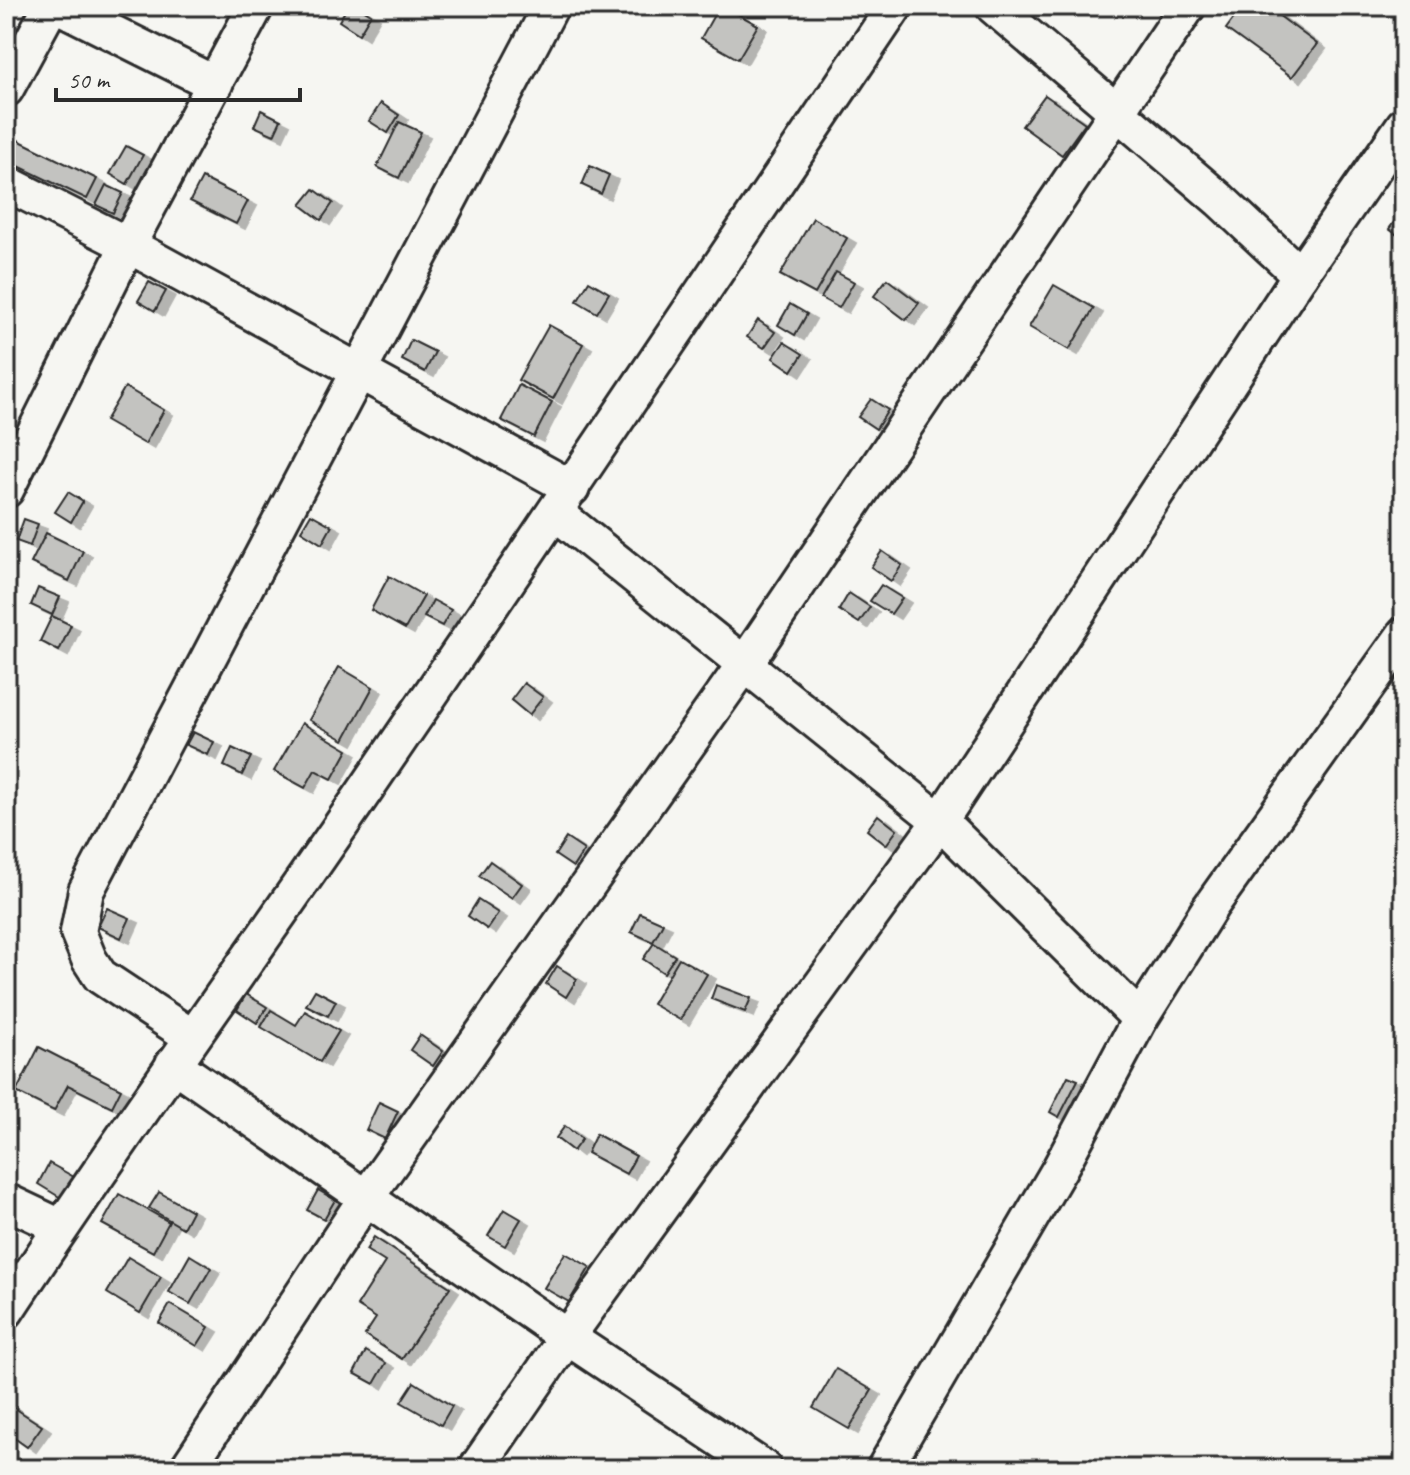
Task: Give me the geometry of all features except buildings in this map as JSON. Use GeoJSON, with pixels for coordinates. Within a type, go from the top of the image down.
{"type":"FeatureCollection","features":[{"type":"Feature","properties":{"kind":"street"},"geometry":{"type":"LineString","coordinates":[[6,89],[51,6]]}},
{"type":"Feature","properties":{"kind":"street"},"geometry":{"type":"LineString","coordinates":[[59,6],[215,84]]}},
{"type":"Feature","properties":{"kind":"street"},"geometry":{"type":"LineString","coordinates":[[6,490],[128,245],[256,6]]}},
{"type":"Feature","properties":{"kind":"street"},"geometry":{"type":"LineString","coordinates":[[551,6],[86,891],[78,932],[100,976],[183,1050],[366,1198],[765,1469]]}},
{"type":"Feature","properties":{"kind":"street"},"geometry":{"type":"LineString","coordinates":[[6,1311],[563,500],[895,6]]}},
{"type":"Feature","properties":{"kind":"street"},"geometry":{"type":"LineString","coordinates":[[993,6],[1220,200],[1300,275]]}},
{"type":"Feature","properties":{"kind":"street"},"geometry":{"type":"LineString","coordinates":[[187,1469],[366,1198],[744,665],[1188,6]]}},
{"type":"Feature","properties":{"kind":"street"},"geometry":{"type":"LineString","coordinates":[[476,1469],[567,1337],[940,821],[1300,275],[1404,125]]}},
{"type":"Feature","properties":{"kind":"street"},"geometry":{"type":"LineString","coordinates":[[6,183],[359,370],[563,500],[744,665],[940,821],[1140,1019]]}},
{"type":"Feature","properties":{"kind":"street"},"geometry":{"type":"LineString","coordinates":[[889,1466],[1060,1168],[1140,1019],[1211,906],[1404,635]]}},
{"type":"Feature","properties":{"kind":"street"},"geometry":{"type":"LineString","coordinates":[[6,1201],[61,1227]]}}]}
